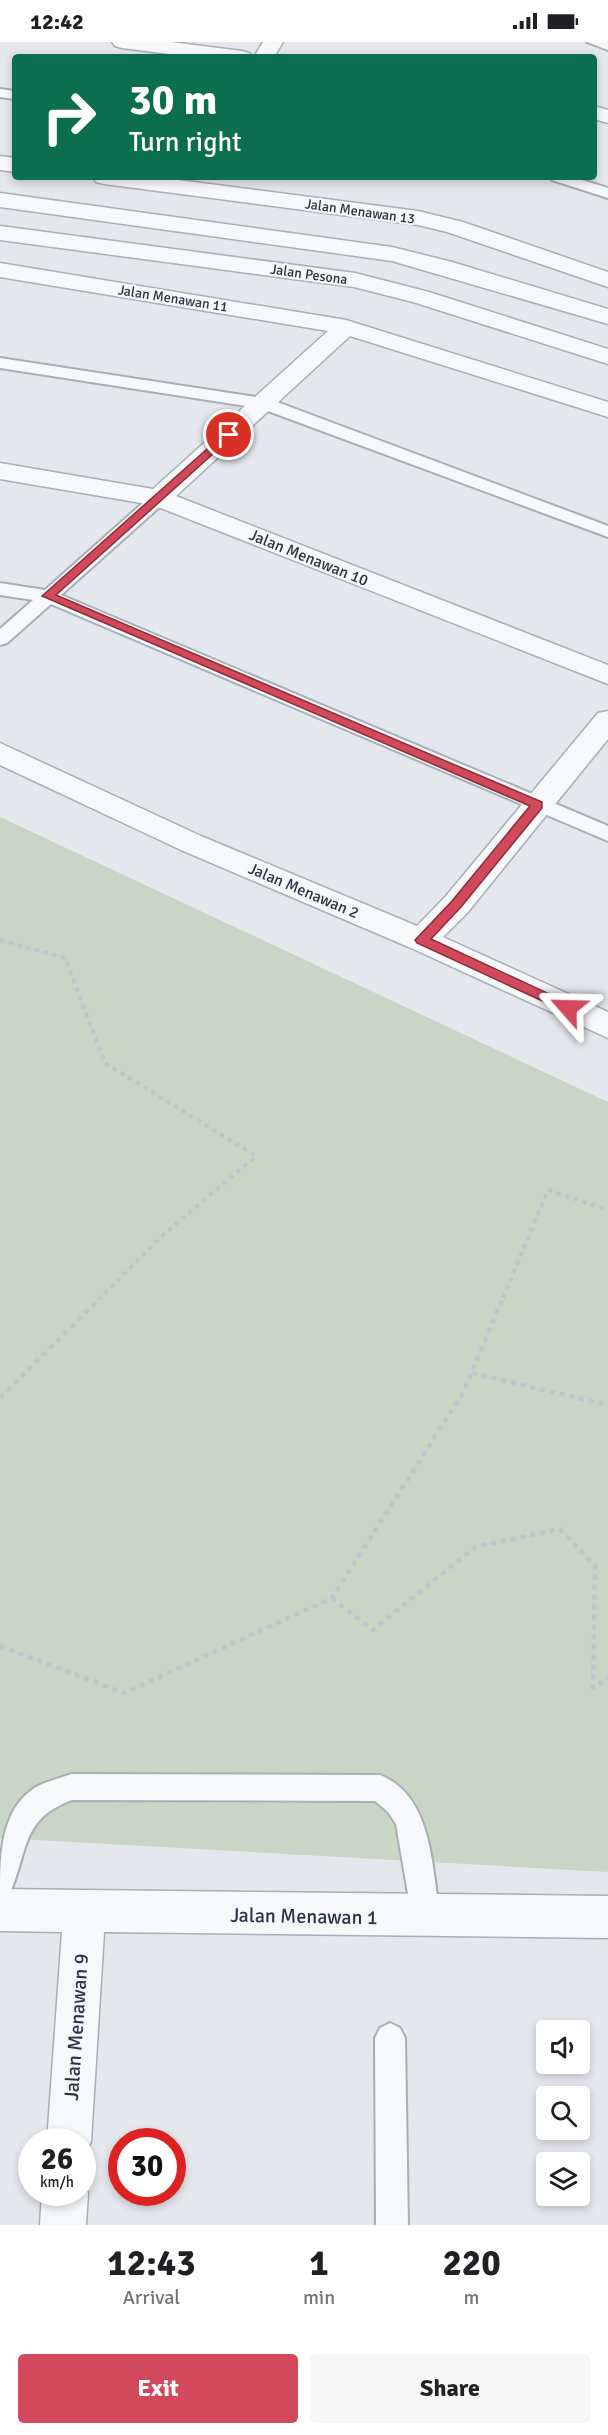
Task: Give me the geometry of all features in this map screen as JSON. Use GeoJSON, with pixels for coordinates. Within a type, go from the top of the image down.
{"type":"FeatureCollection","features":[{"type":"Feature","properties":{"kind":"street"},"geometry":{"type":"LineString","coordinates":[[122,42],[218,54]]}},
{"type":"Feature","properties":{"kind":"street","name":"Jalan Menawan 13"},"geometry":{"type":"LineString","coordinates":[[152,180],[201,183],[436,222],[608,280]]}},
{"type":"Feature","properties":{"kind":"street","name":"Jalan Pesona"},"geometry":{"type":"LineString","coordinates":[[0,200],[392,254],[444,267],[608,317]]}},
{"type":"Feature","properties":{"kind":"street","name":"Jalan Pesona"},"geometry":{"type":"LineString","coordinates":[[0,233],[355,280],[421,297],[608,357]]}},
{"type":"Feature","properties":{"kind":"street","name":"Jalan Menawan 11"},"geometry":{"type":"LineString","coordinates":[[0,270],[346,327],[608,410]]}},
{"type":"Feature","properties":{"kind":"street"},"geometry":{"type":"LineString","coordinates":[[159,498],[346,327]]}},
{"type":"Feature","properties":{"kind":"street","name":"Jalan Menawan 10"},"geometry":{"type":"LineString","coordinates":[[0,471],[159,498],[608,675]]}},
{"type":"Feature","properties":{"kind":"street"},"geometry":{"type":"LineString","coordinates":[[422,940],[457,904],[608,720]]}},
{"type":"Feature","properties":{"kind":"street","name":"Jalan Menawan 2"},"geometry":{"type":"LineString","coordinates":[[0,753],[191,843],[422,940],[608,1026]]}},
{"type":"Feature","properties":{"kind":"street","name":"Jalan Menawan 1"},"geometry":{"type":"LineString","coordinates":[[0,1910],[426,1917],[608,1917]]}},
{"type":"Feature","properties":{"kind":"street","name":"Jalan Menawan 9"},"geometry":{"type":"LineString","coordinates":[[70,2128],[84,1913]]}},
{"type":"Feature","properties":{"kind":"street"},"geometry":{"type":"LineString","coordinates":[[63,2225],[64,2206]]}},
{"type":"Feature","properties":{"kind":"lane"},"geometry":{"type":"LineString","coordinates":[[594,42],[608,46]]}},
{"type":"Feature","properties":{"kind":"lane"},"geometry":{"type":"LineString","coordinates":[[567,180],[608,193]]}},
{"type":"Feature","properties":{"kind":"lane"},"geometry":{"type":"LineString","coordinates":[[0,363],[263,404],[608,532]]}},
{"type":"Feature","properties":{"kind":"lane"},"geometry":{"type":"LineString","coordinates":[[0,639],[159,498]]}},
{"type":"Feature","properties":{"kind":"lane"},"geometry":{"type":"LineString","coordinates":[[0,589],[48,596],[608,834]]}},
{"type":"Feature","properties":{"kind":"lane"},"geometry":{"type":"LineString","coordinates":[[0,1883],[23,1815],[45,1797],[72,1787],[380,1788],[398,1803],[409,1820],[426,1917]]}},
{"type":"Feature","properties":{"kind":"lane"},"geometry":{"type":"LineString","coordinates":[[390,2038],[393,2225]]}},
{"type":"Feature","properties":{"kind":"path"},"geometry":{"type":"LineString","coordinates":[[0,940],[65,958],[105,1063],[256,1156],[163,1235],[0,1398]]}},
{"type":"Feature","properties":{"kind":"path"},"geometry":{"type":"LineString","coordinates":[[0,1646],[124,1693],[332,1598],[464,1393],[548,1190],[608,1210]]}},
{"type":"Feature","properties":{"kind":"path"},"geometry":{"type":"LineString","coordinates":[[472,1372],[608,1405]]}},
{"type":"Feature","properties":{"kind":"path"},"geometry":{"type":"LineString","coordinates":[[332,1598],[373,1630],[475,1547],[560,1529],[595,1566],[594,1688],[608,1678]]}},
{"type":"Feature","properties":{"kind":"green space"},"geometry":{"type":"Polygon","coordinates":[[[0,817],[608,1102],[608,1872],[0,1838],[0,817]]]}},
{"type":"Feature","properties":{"kind":"route"},"geometry":{"type":"LineString","coordinates":[[229,435],[48,596],[538,805],[457,904],[422,940],[568,1008]]}}]}
